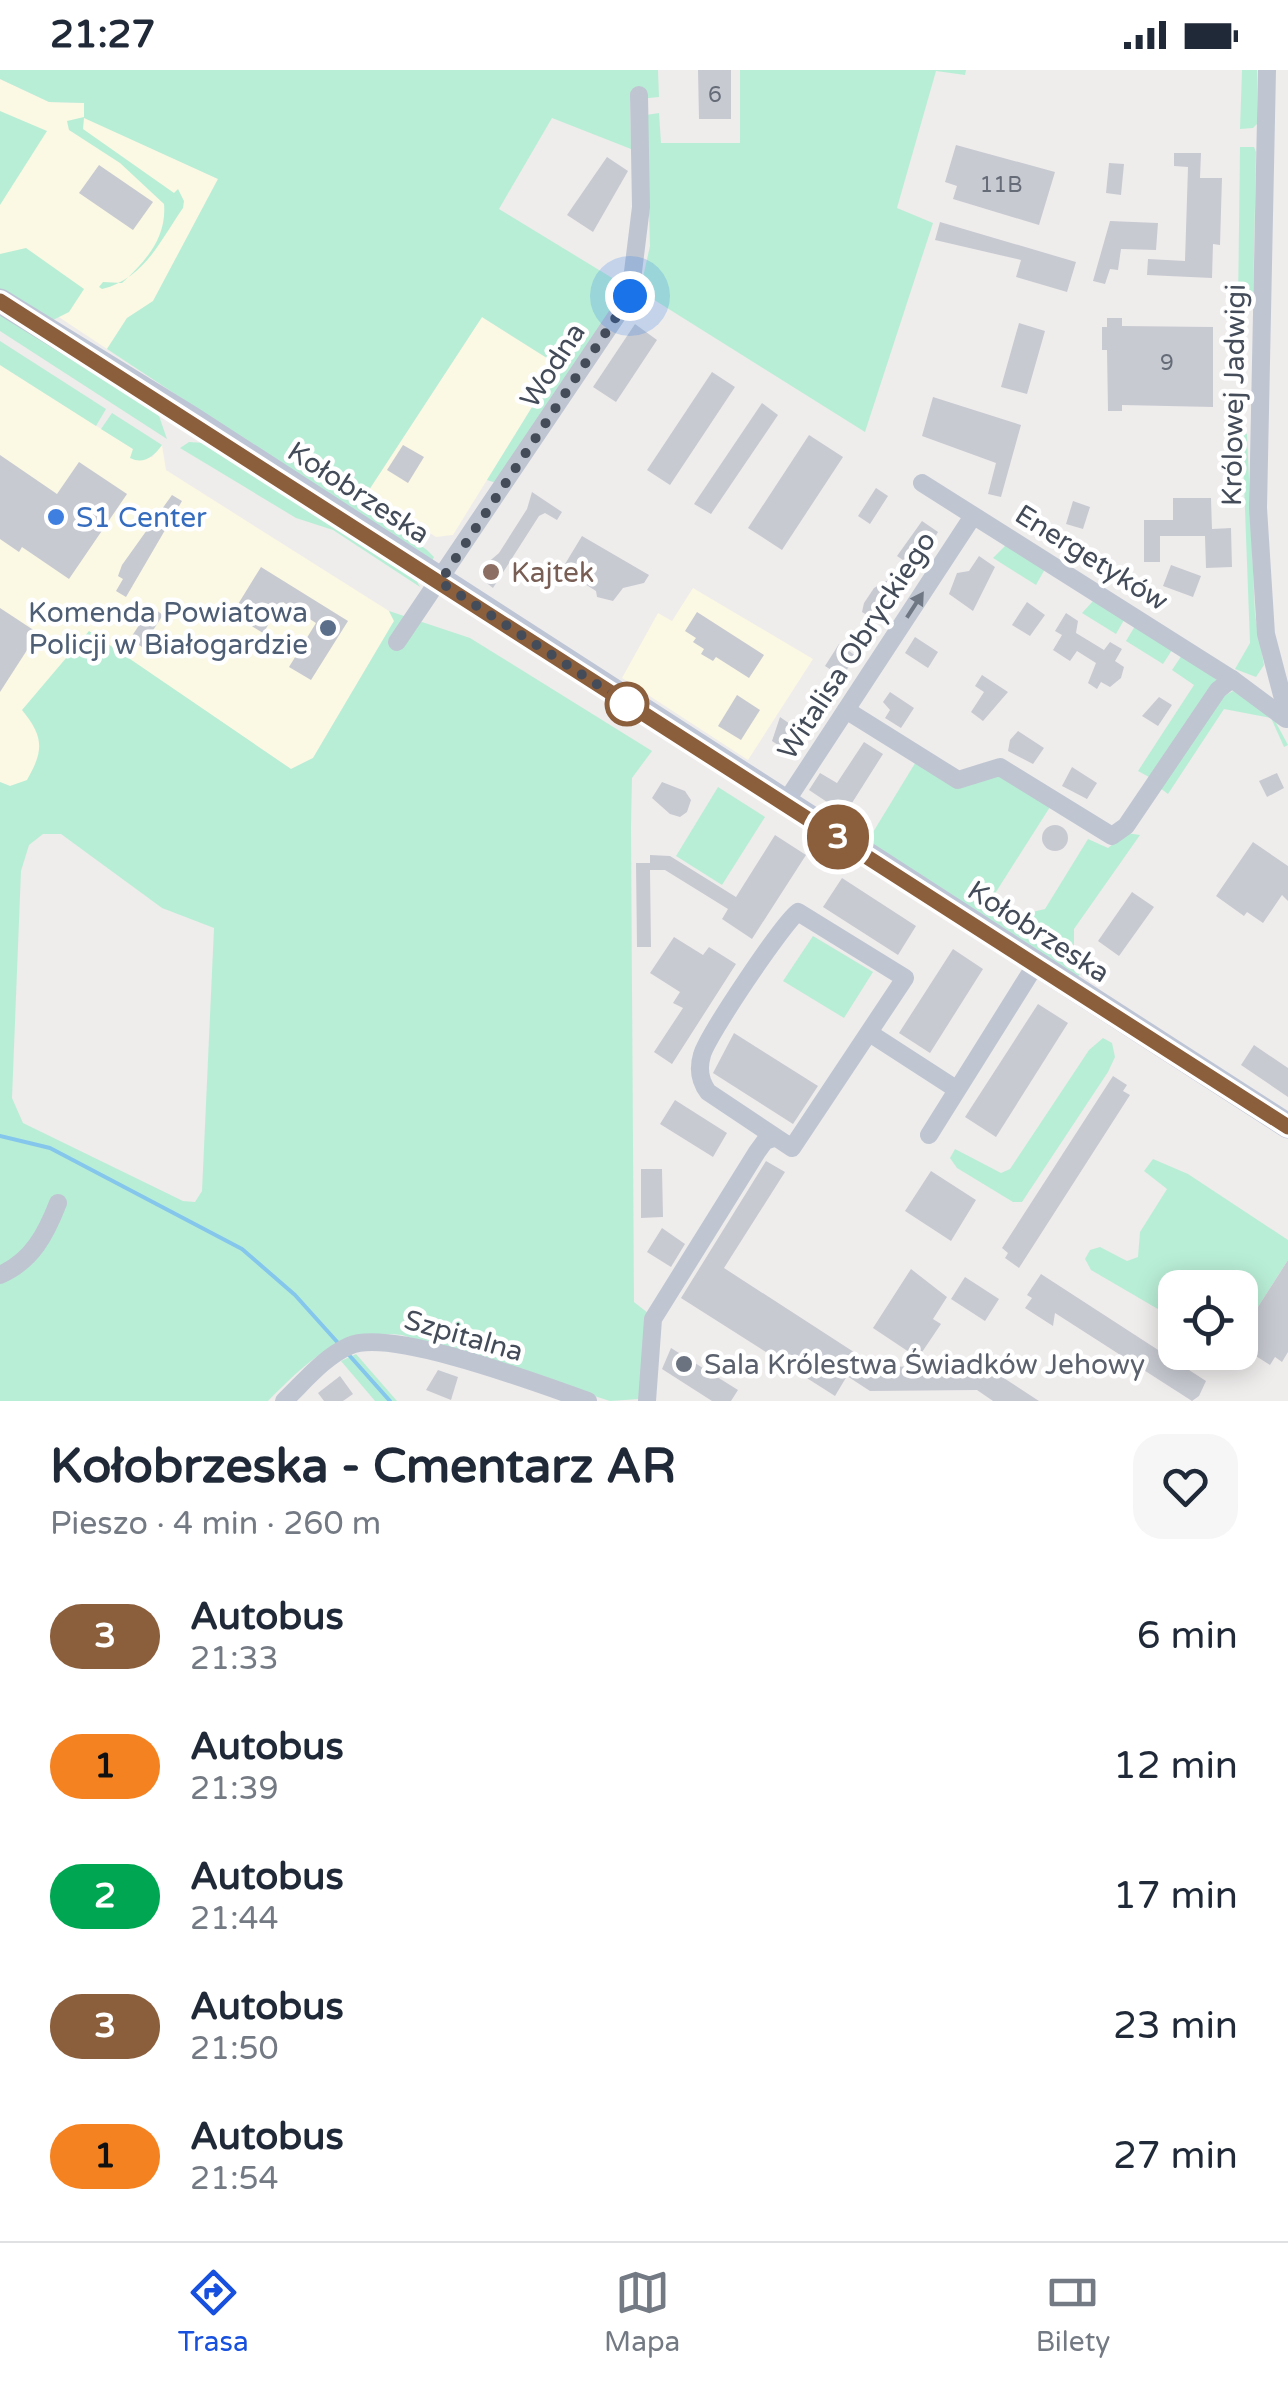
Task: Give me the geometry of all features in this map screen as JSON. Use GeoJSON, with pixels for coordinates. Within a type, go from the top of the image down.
{"type":"FeatureCollection","features":[{"type":"Feature","properties":{"kind":"main road","name":"Kołobrzeska"},"geometry":{"type":"LineString","coordinates":[[0,301],[1288,1126]]}},
{"type":"Feature","properties":{"kind":"street","name":"Królowej Jadwigi"},"geometry":{"type":"LineString","coordinates":[[1267,70],[1258,508],[1261,589],[1275,677],[1288,719]]}},
{"type":"Feature","properties":{"kind":"street","name":"Wodna"},"geometry":{"type":"LineString","coordinates":[[396,642],[630,296],[641,207],[638,95]]}},
{"type":"Feature","properties":{"kind":"street","name":"Energetyków"},"geometry":{"type":"LineString","coordinates":[[922,483],[1239,683],[1288,719]]}},
{"type":"Feature","properties":{"kind":"street","name":"Witalisa Obryckiego"},"geometry":{"type":"LineString","coordinates":[[786,804],[974,516]]}},
{"type":"Feature","properties":{"kind":"street"},"geometry":{"type":"LineString","coordinates":[[846,710],[958,780],[1000,768],[1112,836],[1126,826],[1218,690],[1275,677]]}},
{"type":"Feature","properties":{"kind":"street"},"geometry":{"type":"LineString","coordinates":[[802,912],[905,978],[871,1034],[796,1146],[788,1147],[708,1092],[700,1079],[700,1058],[794,914],[802,912]]}},
{"type":"Feature","properties":{"kind":"street"},"geometry":{"type":"LineString","coordinates":[[929,1135],[1036,964]]}},
{"type":"Feature","properties":{"kind":"street"},"geometry":{"type":"LineString","coordinates":[[871,1034],[956,1088]]}},
{"type":"Feature","properties":{"kind":"street"},"geometry":{"type":"LineString","coordinates":[[646,1401],[653,1319],[662,1300],[765,1141],[774,1138]]}},
{"type":"Feature","properties":{"kind":"street"},"geometry":{"type":"LineString","coordinates":[[0,1275],[14,1269],[44,1239],[58,1203]]}},
{"type":"Feature","properties":{"kind":"street","name":"Szpitalna"},"geometry":{"type":"LineString","coordinates":[[284,1401],[340,1351],[369,1341],[394,1342],[462,1360],[588,1401]]}},
{"type":"Feature","properties":{"kind":"shaded area"},"geometry":{"type":"Polygon","coordinates":[[[0,79],[49,102],[85,103],[84,117],[218,179],[153,302],[127,318],[107,349],[0,278],[0,79]]]}},
{"type":"Feature","properties":{"kind":"shaded area"},"geometry":{"type":"Polygon","coordinates":[[[482,317],[558,365],[453,535],[436,537],[367,493],[482,317]]]}},
{"type":"Feature","properties":{"kind":"shaded area"},"geometry":{"type":"Polygon","coordinates":[[[0,365],[133,449],[132,459],[152,457],[162,445],[166,470],[389,611],[394,621],[313,758],[291,769],[89,632],[23,710],[40,733],[41,754],[27,781],[10,786],[0,782],[0,365]]]}},
{"type":"Feature","properties":{"kind":"shaded area"},"geometry":{"type":"Polygon","coordinates":[[[693,588],[813,659],[748,760],[622,678],[658,613],[672,621],[693,588]]]}},
{"type":"Feature","properties":{"kind":"green space"},"geometry":{"type":"Polygon","coordinates":[[[0,70],[658,70],[659,97],[630,100],[631,149],[552,118],[499,209],[622,284],[622,293],[499,484],[487,480],[558,365],[482,317],[367,493],[333,471],[325,480],[427,550],[434,557],[431,563],[107,349],[127,318],[153,301],[218,179],[84,118],[83,129],[174,193],[178,189],[184,201],[158,245],[128,278],[158,238],[164,204],[120,163],[69,130],[67,121],[84,117],[84,103],[49,102],[0,79],[0,70]]]}},
{"type":"Feature","properties":{"kind":"green space"},"geometry":{"type":"Polygon","coordinates":[[[740,70],[966,70],[965,75],[936,71],[897,208],[933,223],[865,432],[640,291],[650,246],[646,115],[659,113],[661,143],[740,143],[740,70]]]}},
{"type":"Feature","properties":{"kind":"green space"},"geometry":{"type":"Polygon","coordinates":[[[1242,70],[1257,70],[1257,124],[1240,129],[1242,70]]]}},
{"type":"Feature","properties":{"kind":"green space"},"geometry":{"type":"Polygon","coordinates":[[[0,111],[47,131],[0,205],[0,111]]]}},
{"type":"Feature","properties":{"kind":"green space"},"geometry":{"type":"Polygon","coordinates":[[[1240,147],[1254,147],[1256,152],[1253,306],[1238,307],[1240,147]]]}},
{"type":"Feature","properties":{"kind":"green space"},"geometry":{"type":"Polygon","coordinates":[[[26,248],[84,289],[69,312],[51,321],[0,292],[0,254],[26,248]]]}},
{"type":"Feature","properties":{"kind":"green space"},"geometry":{"type":"Polygon","coordinates":[[[103,282],[119,283],[102,289],[99,287],[103,282]]]}},
{"type":"Feature","properties":{"kind":"green space"},"geometry":{"type":"Polygon","coordinates":[[[0,311],[158,413],[167,439],[0,331],[0,311]]]}},
{"type":"Feature","properties":{"kind":"green space"},"geometry":{"type":"Polygon","coordinates":[[[0,341],[106,409],[96,426],[0,365],[0,341]]]}},
{"type":"Feature","properties":{"kind":"green space"},"geometry":{"type":"Polygon","coordinates":[[[112,413],[162,445],[156,453],[140,460],[130,458],[133,449],[101,429],[112,413]]]}},
{"type":"Feature","properties":{"kind":"green space"},"geometry":{"type":"Polygon","coordinates":[[[1234,428],[1247,434],[1255,614],[1264,665],[1256,677],[1235,669],[1250,643],[1243,457],[1233,454],[1234,428]]]}},
{"type":"Feature","properties":{"kind":"green space"},"geometry":{"type":"Polygon","coordinates":[[[189,442],[205,443],[415,578],[420,587],[333,530],[296,518],[180,448],[189,442]]]}},
{"type":"Feature","properties":{"kind":"green space"},"geometry":{"type":"Polygon","coordinates":[[[1006,545],[1045,569],[1036,585],[993,558],[1006,545]]]}},
{"type":"Feature","properties":{"kind":"green space"},"geometry":{"type":"Polygon","coordinates":[[[1094,600],[1124,620],[1116,634],[1082,613],[1094,600]]]}},
{"type":"Feature","properties":{"kind":"green space"},"geometry":{"type":"Polygon","coordinates":[[[389,611],[470,638],[652,751],[632,778],[631,826],[634,1302],[648,1313],[639,1399],[610,1401],[402,1335],[380,1334],[343,1342],[327,1350],[268,1401],[0,1401],[0,782],[10,786],[27,780],[39,752],[38,736],[22,710],[89,631],[291,769],[313,758],[394,621],[389,611]],[[43,834],[29,845],[21,871],[12,1098],[23,1123],[183,1201],[195,1202],[202,1191],[214,928],[162,908],[61,834],[43,834]]]}},
{"type":"Feature","properties":{"kind":"green space"},"geometry":{"type":"Polygon","coordinates":[[[1135,626],[1172,650],[1163,664],[1126,641],[1135,626]]]}},
{"type":"Feature","properties":{"kind":"green space"},"geometry":{"type":"Polygon","coordinates":[[[1182,655],[1217,680],[1149,777],[1138,771],[1194,685],[1172,670],[1182,655]]]}},
{"type":"Feature","properties":{"kind":"green space"},"geometry":{"type":"Polygon","coordinates":[[[1233,691],[1273,717],[1288,745],[1284,747],[1271,718],[1224,709],[1168,794],[1160,788],[1220,698],[1233,691]]]}},
{"type":"Feature","properties":{"kind":"green space"},"geometry":{"type":"Polygon","coordinates":[[[917,760],[954,784],[999,774],[1050,807],[989,903],[1011,917],[1045,909],[1088,839],[1108,848],[1127,833],[1140,835],[1074,929],[1074,946],[1064,938],[1053,955],[1080,973],[1078,977],[867,842],[917,760]]]}},
{"type":"Feature","properties":{"kind":"green space"},"geometry":{"type":"Polygon","coordinates":[[[718,787],[765,817],[722,885],[676,856],[718,787]]]}},
{"type":"Feature","properties":{"kind":"green space"},"geometry":{"type":"Polygon","coordinates":[[[813,936],[873,972],[844,1018],[783,981],[813,936]]]}},
{"type":"Feature","properties":{"kind":"green space"},"geometry":{"type":"Polygon","coordinates":[[[1103,1038],[1112,1043],[1115,1057],[1108,1072],[1022,1202],[1013,1202],[957,1168],[950,1158],[955,1149],[1001,1173],[1010,1169],[1089,1050],[1103,1038]]]}},
{"type":"Feature","properties":{"kind":"green space"},"geometry":{"type":"Polygon","coordinates":[[[1153,1159],[1188,1174],[1288,1240],[1288,1260],[1258,1307],[1258,1270],[1158,1270],[1158,1309],[1091,1270],[1085,1259],[1090,1250],[1100,1247],[1127,1261],[1138,1257],[1140,1232],[1167,1189],[1144,1171],[1153,1159]]]}},
{"type":"Feature","properties":{"kind":"green space"},"geometry":{"type":"Polygon","coordinates":[[[356,1354],[397,1401],[375,1401],[341,1361],[356,1354]]]}},
{"type":"Feature","properties":{"kind":"building"},"geometry":{"type":"Polygon","coordinates":[[[698,70],[731,70],[731,119],[699,119],[698,70]]]}},
{"type":"Feature","properties":{"kind":"building"},"geometry":{"type":"Polygon","coordinates":[[[956,145],[1055,172],[1039,225],[953,199],[957,186],[945,182],[956,145]]]}},
{"type":"Feature","properties":{"kind":"building"},"geometry":{"type":"Polygon","coordinates":[[[1174,153],[1201,153],[1200,178],[1222,178],[1220,245],[1213,244],[1212,278],[1147,275],[1148,259],[1185,261],[1188,167],[1174,166],[1174,153]]]}},
{"type":"Feature","properties":{"kind":"building"},"geometry":{"type":"Polygon","coordinates":[[[607,157],[628,171],[593,232],[567,215],[607,157]]]}},
{"type":"Feature","properties":{"kind":"building"},"geometry":{"type":"Polygon","coordinates":[[[1109,163],[1124,164],[1121,195],[1106,193],[1109,163]]]}},
{"type":"Feature","properties":{"kind":"building"},"geometry":{"type":"Polygon","coordinates":[[[99,165],[153,202],[133,230],[79,193],[99,165]]]}},
{"type":"Feature","properties":{"kind":"building"},"geometry":{"type":"Polygon","coordinates":[[[1110,221],[1158,223],[1156,250],[1121,249],[1118,270],[1110,269],[1105,284],[1093,281],[1110,221]]]}},
{"type":"Feature","properties":{"kind":"building"},"geometry":{"type":"Polygon","coordinates":[[[940,222],[1076,262],[1067,292],[1016,277],[1021,260],[935,240],[940,222]]]}},
{"type":"Feature","properties":{"kind":"building"},"geometry":{"type":"Polygon","coordinates":[[[1107,318],[1122,318],[1122,326],[1213,327],[1213,407],[1122,405],[1122,411],[1108,411],[1107,350],[1102,350],[1102,327],[1107,327],[1107,318]]]}},
{"type":"Feature","properties":{"kind":"building"},"geometry":{"type":"Polygon","coordinates":[[[1019,323],[1045,331],[1027,394],[1001,387],[1019,323]]]}},
{"type":"Feature","properties":{"kind":"building"},"geometry":{"type":"Polygon","coordinates":[[[635,324],[657,340],[616,402],[593,387],[635,324]]]}},
{"type":"Feature","properties":{"kind":"building"},"geometry":{"type":"Polygon","coordinates":[[[712,372],[735,387],[670,485],[647,470],[712,372]]]}},
{"type":"Feature","properties":{"kind":"building"},"geometry":{"type":"Polygon","coordinates":[[[933,397],[1021,425],[1001,497],[988,494],[996,463],[922,436],[933,397]]]}},
{"type":"Feature","properties":{"kind":"building"},"geometry":{"type":"Polygon","coordinates":[[[762,403],[778,415],[711,514],[694,504],[762,403]]]}},
{"type":"Feature","properties":{"kind":"building"},"geometry":{"type":"Polygon","coordinates":[[[809,435],[843,457],[782,550],[748,528],[809,435]]]}},
{"type":"Feature","properties":{"kind":"building"},"geometry":{"type":"Polygon","coordinates":[[[403,445],[424,457],[408,483],[387,470],[403,445]]]}},
{"type":"Feature","properties":{"kind":"building","name":"S1 Center"},"geometry":{"type":"Polygon","coordinates":[[[0,455],[57,494],[79,462],[127,494],[69,579],[22,547],[19,552],[0,539],[0,455]]]}},
{"type":"Feature","properties":{"kind":"building"},"geometry":{"type":"Polygon","coordinates":[[[876,488],[888,496],[870,524],[858,516],[876,488]]]}},
{"type":"Feature","properties":{"kind":"building"},"geometry":{"type":"Polygon","coordinates":[[[532,492],[562,512],[557,520],[545,513],[539,516],[493,588],[479,570],[499,553],[527,509],[532,492]]]}},
{"type":"Feature","properties":{"kind":"building"},"geometry":{"type":"Polygon","coordinates":[[[172,495],[182,501],[126,597],[116,591],[123,579],[118,576],[122,565],[172,495]]]}},
{"type":"Feature","properties":{"kind":"building"},"geometry":{"type":"Polygon","coordinates":[[[1173,498],[1211,498],[1212,529],[1231,528],[1232,567],[1206,568],[1205,536],[1160,536],[1160,562],[1144,562],[1144,520],[1173,520],[1173,498]]]}},
{"type":"Feature","properties":{"kind":"building"},"geometry":{"type":"Polygon","coordinates":[[[1073,501],[1090,507],[1083,529],[1066,524],[1073,501]]]}},
{"type":"Feature","properties":{"kind":"building"},"geometry":{"type":"Polygon","coordinates":[[[922,521],[938,532],[916,569],[897,556],[922,521]]]}},
{"type":"Feature","properties":{"kind":"building"},"geometry":{"type":"Polygon","coordinates":[[[582,536],[649,575],[644,583],[623,588],[613,601],[597,597],[596,591],[577,579],[574,584],[559,574],[582,536]]]}},
{"type":"Feature","properties":{"kind":"building"},"geometry":{"type":"Polygon","coordinates":[[[979,556],[995,567],[973,611],[949,594],[957,573],[969,571],[979,556]]]}},
{"type":"Feature","properties":{"kind":"building"},"geometry":{"type":"Polygon","coordinates":[[[1171,565],[1201,576],[1193,597],[1163,586],[1171,565]]]}},
{"type":"Feature","properties":{"kind":"building","name":"Komenda Powiatowa Policji w Białogardzie"},"geometry":{"type":"Polygon","coordinates":[[[261,567],[348,621],[311,680],[289,667],[316,623],[283,602],[263,633],[232,614],[261,567]]]}},
{"type":"Feature","properties":{"kind":"building"},"geometry":{"type":"Polygon","coordinates":[[[888,580],[900,588],[878,622],[862,612],[864,603],[874,588],[888,580]]]}},
{"type":"Feature","properties":{"kind":"building"},"geometry":{"type":"Polygon","coordinates":[[[1027,602],[1045,615],[1030,636],[1012,625],[1027,602]]]}},
{"type":"Feature","properties":{"kind":"building"},"geometry":{"type":"Polygon","coordinates":[[[146,603],[163,615],[142,647],[130,639],[143,619],[138,616],[146,603]]]}},
{"type":"Feature","properties":{"kind":"building"},"geometry":{"type":"Polygon","coordinates":[[[0,608],[38,633],[0,692],[0,608]]]}},
{"type":"Feature","properties":{"kind":"building"},"geometry":{"type":"Polygon","coordinates":[[[697,612],[764,655],[749,678],[716,657],[713,661],[701,654],[704,649],[685,631],[697,612]]]}},
{"type":"Feature","properties":{"kind":"building"},"geometry":{"type":"Polygon","coordinates":[[[1066,613],[1078,621],[1076,633],[1104,650],[1110,642],[1122,649],[1115,661],[1124,667],[1121,678],[1110,687],[1101,682],[1097,689],[1088,683],[1096,663],[1077,651],[1070,661],[1053,650],[1062,635],[1055,631],[1066,613]]]}},
{"type":"Feature","properties":{"kind":"building"},"geometry":{"type":"Polygon","coordinates":[[[915,637],[938,652],[928,668],[905,653],[915,637]]]}},
{"type":"Feature","properties":{"kind":"building"},"geometry":{"type":"Polygon","coordinates":[[[839,644],[856,656],[842,677],[825,666],[839,644]]]}},
{"type":"Feature","properties":{"kind":"building"},"geometry":{"type":"Polygon","coordinates":[[[982,675],[1008,692],[983,721],[971,712],[984,692],[975,686],[982,675]]]}},
{"type":"Feature","properties":{"kind":"building"},"geometry":{"type":"Polygon","coordinates":[[[890,692],[914,708],[901,728],[885,718],[890,710],[883,702],[890,692]]]}},
{"type":"Feature","properties":{"kind":"building"},"geometry":{"type":"Polygon","coordinates":[[[737,695],[760,710],[741,740],[718,726],[737,695]]]}},
{"type":"Feature","properties":{"kind":"building"},"geometry":{"type":"Polygon","coordinates":[[[1159,697],[1172,705],[1158,726],[1142,716],[1159,697]]]}},
{"type":"Feature","properties":{"kind":"building"},"geometry":{"type":"Polygon","coordinates":[[[780,717],[803,733],[790,753],[772,741],[780,717]]]}},
{"type":"Feature","properties":{"kind":"building"},"geometry":{"type":"Polygon","coordinates":[[[1018,731],[1044,748],[1033,764],[1008,751],[1010,740],[1018,731]]]}},
{"type":"Feature","properties":{"kind":"building"},"geometry":{"type":"Polygon","coordinates":[[[864,742],[883,754],[845,814],[809,790],[820,773],[837,783],[864,742]]]}},
{"type":"Feature","properties":{"kind":"building"},"geometry":{"type":"Polygon","coordinates":[[[1072,767],[1097,783],[1087,799],[1062,786],[1072,767]]]}},
{"type":"Feature","properties":{"kind":"building"},"geometry":{"type":"Polygon","coordinates":[[[1277,773],[1284,788],[1267,797],[1259,781],[1277,773]]]}},
{"type":"Feature","properties":{"kind":"building"},"geometry":{"type":"Polygon","coordinates":[[[662,782],[685,791],[691,800],[687,812],[680,817],[670,814],[652,798],[662,782]]]}},
{"type":"Feature","properties":{"kind":"building"},"geometry":{"type":"Polygon","coordinates":[[[1055,825],[1064,829],[1068,838],[1064,847],[1055,851],[1046,847],[1042,838],[1046,829],[1055,825]]]}},
{"type":"Feature","properties":{"kind":"building"},"geometry":{"type":"Polygon","coordinates":[[[775,835],[806,855],[752,939],[722,919],[728,909],[665,870],[650,870],[651,947],[637,947],[636,863],[650,863],[650,855],[670,856],[736,897],[775,835]]]}},
{"type":"Feature","properties":{"kind":"building"},"geometry":{"type":"Polygon","coordinates":[[[1253,842],[1288,866],[1288,901],[1282,895],[1263,923],[1247,912],[1244,916],[1216,896],[1253,842]]]}},
{"type":"Feature","properties":{"kind":"building"},"geometry":{"type":"Polygon","coordinates":[[[842,878],[916,926],[898,955],[823,907],[842,878]]]}},
{"type":"Feature","properties":{"kind":"building"},"geometry":{"type":"Polygon","coordinates":[[[1132,892],[1154,907],[1119,956],[1098,941],[1132,892]]]}},
{"type":"Feature","properties":{"kind":"building"},"geometry":{"type":"Polygon","coordinates":[[[674,937],[703,955],[709,947],[736,964],[672,1064],[654,1052],[683,1008],[673,1003],[680,992],[650,973],[674,937]]]}},
{"type":"Feature","properties":{"kind":"building"},"geometry":{"type":"Polygon","coordinates":[[[953,949],[983,969],[930,1053],[899,1033],[953,949]]]}},
{"type":"Feature","properties":{"kind":"building"},"geometry":{"type":"Polygon","coordinates":[[[1038,1004],[1068,1023],[996,1137],[965,1117],[1038,1004]]]}},
{"type":"Feature","properties":{"kind":"building"},"geometry":{"type":"Polygon","coordinates":[[[734,1033],[818,1086],[793,1124],[713,1073],[734,1033]]]}},
{"type":"Feature","properties":{"kind":"building"},"geometry":{"type":"Polygon","coordinates":[[[1254,1045],[1288,1068],[1288,1097],[1241,1065],[1254,1045]]]}},
{"type":"Feature","properties":{"kind":"building"},"geometry":{"type":"Polygon","coordinates":[[[1113,1076],[1127,1085],[1123,1091],[1130,1095],[1019,1268],[1005,1258],[1008,1253],[1002,1248],[1113,1076]]]}},
{"type":"Feature","properties":{"kind":"building"},"geometry":{"type":"Polygon","coordinates":[[[675,1100],[727,1133],[713,1157],[660,1124],[675,1100]]]}},
{"type":"Feature","properties":{"kind":"building"},"geometry":{"type":"Polygon","coordinates":[[[766,1161],[785,1172],[724,1268],[877,1367],[984,1365],[1039,1401],[993,1401],[977,1390],[870,1391],[847,1376],[835,1396],[681,1298],[766,1161]]]}},
{"type":"Feature","properties":{"kind":"building"},"geometry":{"type":"Polygon","coordinates":[[[641,1169],[662,1169],[663,1217],[641,1218],[641,1169]]]}},
{"type":"Feature","properties":{"kind":"building"},"geometry":{"type":"Polygon","coordinates":[[[931,1171],[976,1200],[951,1241],[905,1211],[931,1171]]]}},
{"type":"Feature","properties":{"kind":"building"},"geometry":{"type":"Polygon","coordinates":[[[662,1228],[685,1244],[671,1267],[647,1252],[662,1228]]]}},
{"type":"Feature","properties":{"kind":"building"},"geometry":{"type":"Polygon","coordinates":[[[1288,1260],[1288,1352],[1282,1362],[1275,1357],[1270,1365],[1258,1357],[1258,1307],[1288,1260]]]}},
{"type":"Feature","properties":{"kind":"building"},"geometry":{"type":"Polygon","coordinates":[[[911,1269],[947,1297],[933,1319],[941,1324],[918,1358],[873,1328],[911,1269]]]}},
{"type":"Feature","properties":{"kind":"building"},"geometry":{"type":"Polygon","coordinates":[[[1041,1274],[1158,1350],[1158,1370],[1189,1370],[1206,1381],[1199,1396],[1192,1401],[1055,1313],[1053,1326],[1025,1308],[1032,1298],[1027,1295],[1041,1274]]]}},
{"type":"Feature","properties":{"kind":"building"},"geometry":{"type":"Polygon","coordinates":[[[965,1277],[999,1299],[985,1321],[951,1299],[965,1277]]]}},
{"type":"Feature","properties":{"kind":"building"},"geometry":{"type":"Polygon","coordinates":[[[671,1348],[738,1390],[731,1401],[712,1401],[662,1369],[671,1348]]]}},
{"type":"Feature","properties":{"kind":"building"},"geometry":{"type":"Polygon","coordinates":[[[438,1370],[458,1377],[451,1400],[426,1390],[438,1370]]]}},
{"type":"Feature","properties":{"kind":"building"},"geometry":{"type":"Polygon","coordinates":[[[340,1376],[353,1394],[343,1401],[324,1401],[318,1393],[340,1376]]]}},
{"type":"Feature","properties":{"kind":"waterway"},"geometry":{"type":"LineString","coordinates":[[0,1136],[50,1148],[242,1249],[295,1295],[339,1344]]}},
{"type":"Feature","properties":{"kind":"waterway"},"geometry":{"type":"LineString","coordinates":[[349,1355],[390,1401]]}},
{"type":"Feature","properties":{"kind":"bus line","name":"3"},"geometry":{"type":"LineString","coordinates":[[0,301],[192,419],[584,676],[1288,1127]]}},
{"type":"Feature","properties":{"kind":"place","name":"S1 Center"},"geometry":{"type":"Point","coordinates":[56,517]}},
{"type":"Feature","properties":{"kind":"place","name":"Kajtek"},"geometry":{"type":"Point","coordinates":[491,572]}},
{"type":"Feature","properties":{"kind":"place","name":"Komenda Powiatowa Policji w Białogardzie"},"geometry":{"type":"Point","coordinates":[328,628]}},
{"type":"Feature","properties":{"kind":"place","name":"Sala Królestwa Świadków Jehowy"},"geometry":{"type":"Point","coordinates":[684,1364]}},
{"type":"Feature","properties":{"kind":"route"},"geometry":{"type":"LineString","coordinates":[[627,704],[440,582],[630,296]]}}]}
